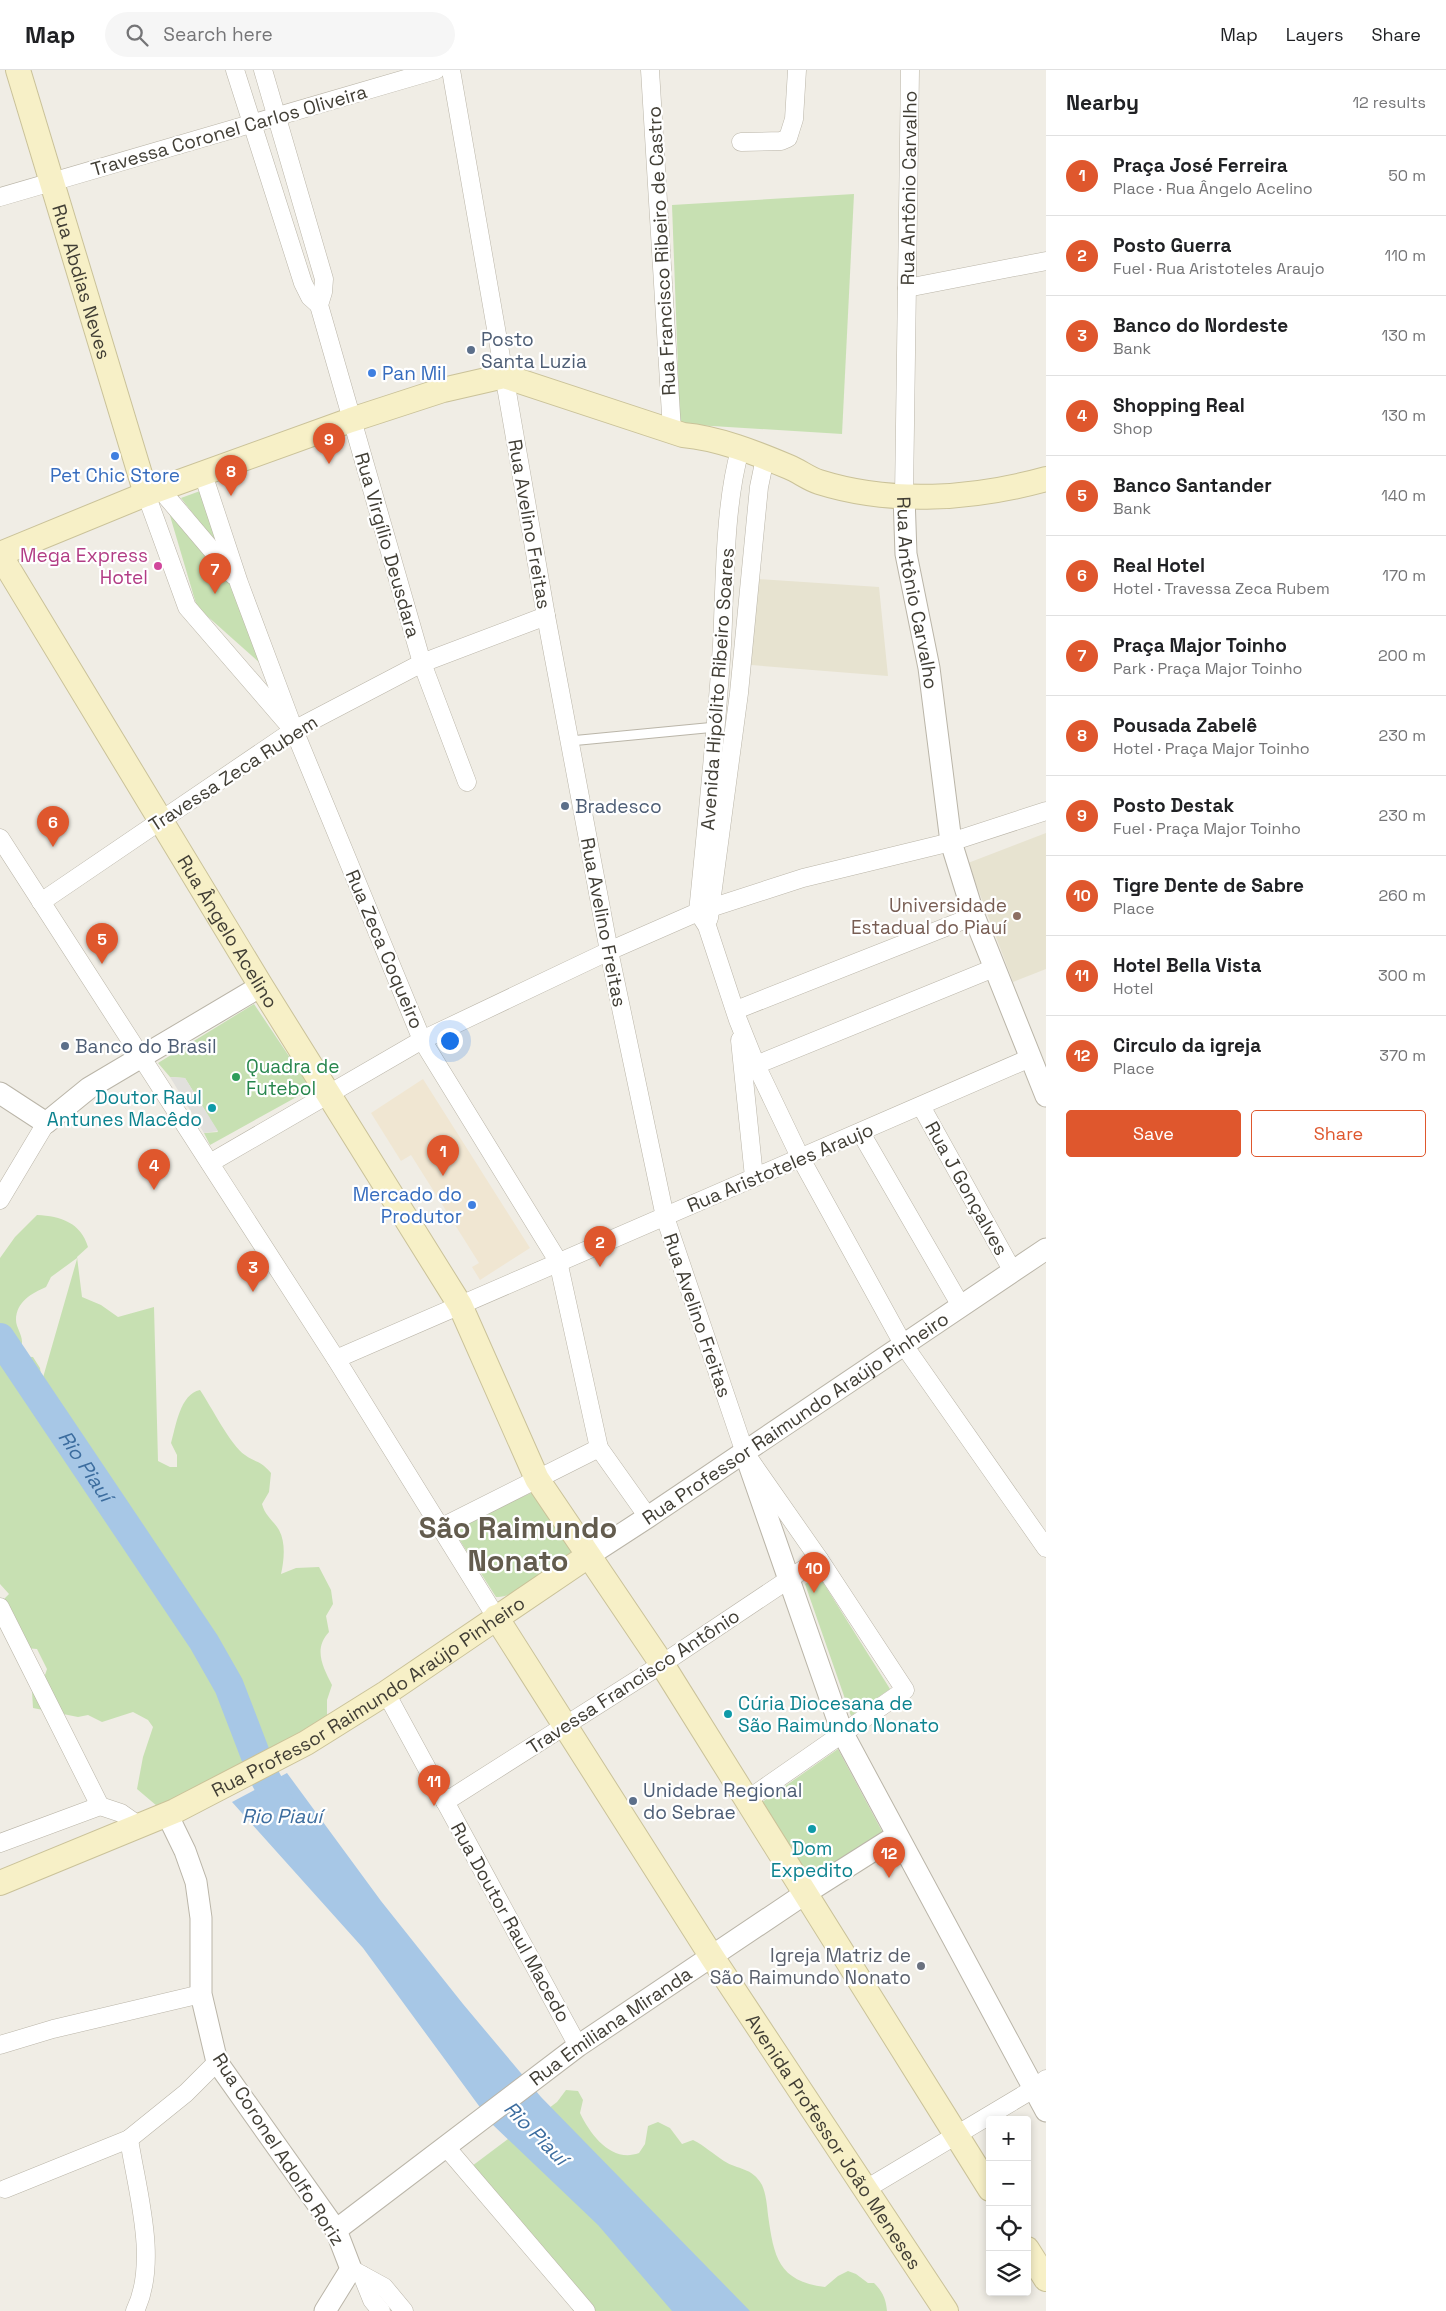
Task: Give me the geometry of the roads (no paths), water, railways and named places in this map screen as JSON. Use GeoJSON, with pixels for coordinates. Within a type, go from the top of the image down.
{"type":"FeatureCollection","features":[{"type":"Feature","properties":{"kind":"main road","name":"Rua Abdias Neves"},"geometry":{"type":"LineString","coordinates":[[18,70],[52,182],[153,492]]}},
{"type":"Feature","properties":{"kind":"main road"},"geometry":{"type":"LineString","coordinates":[[0,554],[153,492],[351,420],[424,396],[504,376],[677,433],[701,446],[738,456],[763,466],[791,482],[818,482],[904,496],[944,496],[986,493],[1046,479]]}},
{"type":"Feature","properties":{"kind":"main road","name":"Rua Ângelo Acelino"},"geometry":{"type":"LineString","coordinates":[[0,554],[90,707],[161,820],[327,1094],[460,1305],[538,1479],[662,1664],[986,2183]]}},
{"type":"Feature","properties":{"kind":"main road","name":"Rua Professor Raimundo Araújo Pinheiro"},"geometry":{"type":"LineString","coordinates":[[0,1883],[176,1810],[306,1743],[386,1693],[588,1556]]}},
{"type":"Feature","properties":{"kind":"main road","name":"Avenida Professor João Meneses"},"geometry":{"type":"LineString","coordinates":[[496,1617],[712,1957],[946,2311]]}},
{"type":"Feature","properties":{"kind":"main road"},"geometry":{"type":"LineString","coordinates":[[1028,2251],[1046,2278]]}},
{"type":"Feature","properties":{"kind":"street","name":"Rua Virgílio Deusdara"},"geometry":{"type":"LineString","coordinates":[[235,70],[302,283],[310,297],[319,305],[422,663],[467,782]]}},
{"type":"Feature","properties":{"kind":"street","name":"Rua Virgílio Deusdara"},"geometry":{"type":"LineString","coordinates":[[262,70],[324,279],[324,292],[319,305]]}},
{"type":"Feature","properties":{"kind":"street","name":"Travessa Coronel Carlos Oliveira"},"geometry":{"type":"LineString","coordinates":[[0,197],[436,70]]}},
{"type":"Feature","properties":{"kind":"street","name":"Rua Avelino Freitas"},"geometry":{"type":"LineString","coordinates":[[451,70],[546,616],[609,951],[665,1217],[745,1453],[819,1559],[905,1690],[842,1732]]}},
{"type":"Feature","properties":{"kind":"street","name":"Rua Francisco Ribeiro de Castro"},"geometry":{"type":"LineString","coordinates":[[653,70],[677,433]]}},
{"type":"Feature","properties":{"kind":"street"},"geometry":{"type":"LineString","coordinates":[[741,142],[781,141],[788,138],[794,119],[796,70]]}},
{"type":"Feature","properties":{"kind":"street","name":"Rua Antônio Carvalho"},"geometry":{"type":"LineString","coordinates":[[910,70],[904,496],[906,554],[936,711],[951,842],[974,916],[1046,1096]]}},
{"type":"Feature","properties":{"kind":"street"},"geometry":{"type":"LineString","coordinates":[[907,288],[1046,261]]}},
{"type":"Feature","properties":{"kind":"street","name":"Avenida Hipólito Ribeiro Soares"},"geometry":{"type":"LineString","coordinates":[[738,456],[729,526],[705,915],[737,1015],[756,1065],[800,1157],[903,1344],[1046,1548]]}},
{"type":"Feature","properties":{"kind":"street","name":"Avenida Hipólito Ribeiro Soares"},"geometry":{"type":"LineString","coordinates":[[705,915],[739,692],[763,466]]}},
{"type":"Feature","properties":{"kind":"street","name":"Rua Zeca Coqueiro"},"geometry":{"type":"LineString","coordinates":[[204,474],[240,583],[294,730],[422,1040],[558,1261],[599,1448]]}},
{"type":"Feature","properties":{"kind":"street"},"geometry":{"type":"LineString","coordinates":[[153,492],[240,583]]}},
{"type":"Feature","properties":{"kind":"street"},"geometry":{"type":"LineString","coordinates":[[153,492],[187,607],[294,730]]}},
{"type":"Feature","properties":{"kind":"street","name":"Travessa Zeca Rubem"},"geometry":{"type":"LineString","coordinates":[[41,902],[294,730],[422,663],[546,616]]}},
{"type":"Feature","properties":{"kind":"street"},"geometry":{"type":"LineString","coordinates":[[719,689],[739,692]]}},
{"type":"Feature","properties":{"kind":"street"},"geometry":{"type":"LineString","coordinates":[[210,1163],[422,1040],[609,951],[804,878],[951,842],[1046,811]]}},
{"type":"Feature","properties":{"kind":"street"},"geometry":{"type":"LineString","coordinates":[[1,842],[142,1056],[336,1359],[496,1617]]}},
{"type":"Feature","properties":{"kind":"street"},"geometry":{"type":"LineString","coordinates":[[737,1015],[974,916]]}},
{"type":"Feature","properties":{"kind":"street"},"geometry":{"type":"LineString","coordinates":[[756,1065],[994,968]]}},
{"type":"Feature","properties":{"kind":"street"},"geometry":{"type":"LineString","coordinates":[[1,1198],[46,1123],[83,1092],[261,986]]}},
{"type":"Feature","properties":{"kind":"street","name":"Avenida Hipólito Ribeiro Soares"},"geometry":{"type":"LineString","coordinates":[[737,1015],[754,1177]]}},
{"type":"Feature","properties":{"kind":"street","name":"Rua Aristoteles Araujo"},"geometry":{"type":"LineString","coordinates":[[336,1359],[558,1261],[665,1217],[800,1157],[861,1133],[1030,1058]]}},
{"type":"Feature","properties":{"kind":"street"},"geometry":{"type":"LineString","coordinates":[[0,1093],[46,1123]]}},
{"type":"Feature","properties":{"kind":"street","name":"Rua J Gonçalves"},"geometry":{"type":"LineString","coordinates":[[922,1106],[1012,1270]]}},
{"type":"Feature","properties":{"kind":"street"},"geometry":{"type":"LineString","coordinates":[[861,1133],[961,1306]]}},
{"type":"Feature","properties":{"kind":"street","name":"Rua Professor Raimundo Araújo Pinheiro"},"geometry":{"type":"LineString","coordinates":[[588,1556],[745,1453],[1046,1248]]}},
{"type":"Feature","properties":{"kind":"street"},"geometry":{"type":"LineString","coordinates":[[440,1528],[599,1448],[648,1518]]}},
{"type":"Feature","properties":{"kind":"street"},"geometry":{"type":"LineString","coordinates":[[745,1453],[790,1577],[842,1732],[896,1836],[1040,2083],[1046,2111]]}},
{"type":"Feature","properties":{"kind":"street","name":"Travessa Francisco Antônio"},"geometry":{"type":"LineString","coordinates":[[445,1802],[662,1664],[819,1559]]}},
{"type":"Feature","properties":{"kind":"street"},"geometry":{"type":"LineString","coordinates":[[0,1607],[100,1806]]}},
{"type":"Feature","properties":{"kind":"street","name":"Rua Doutor Raul Macedo"},"geometry":{"type":"LineString","coordinates":[[386,1693],[578,2046]]}},
{"type":"Feature","properties":{"kind":"street"},"geometry":{"type":"LineString","coordinates":[[747,1800],[842,1732]]}},
{"type":"Feature","properties":{"kind":"street"},"geometry":{"type":"LineString","coordinates":[[0,1843],[100,1806],[121,1813],[138,1826]]}},
{"type":"Feature","properties":{"kind":"street","name":"Rua Coronel Adolfo Roriz"},"geometry":{"type":"LineString","coordinates":[[176,1810],[185,1851],[196,1882],[201,1918],[201,1994],[217,2062],[336,2230],[372,2300],[381,2311]]}},
{"type":"Feature","properties":{"kind":"street","name":"Rua Emiliana Miranda"},"geometry":{"type":"LineString","coordinates":[[336,2230],[578,2046],[806,1893],[896,1836]]}},
{"type":"Feature","properties":{"kind":"street"},"geometry":{"type":"LineString","coordinates":[[0,2045],[53,2029],[201,1994]]}},
{"type":"Feature","properties":{"kind":"street"},"geometry":{"type":"LineString","coordinates":[[5,2189],[130,2139],[186,2093],[217,2062]]}},
{"type":"Feature","properties":{"kind":"street"},"geometry":{"type":"LineString","coordinates":[[866,2189],[1040,2083]]}},
{"type":"Feature","properties":{"kind":"street"},"geometry":{"type":"LineString","coordinates":[[130,2139],[146,2260],[144,2284],[135,2311]]}},
{"type":"Feature","properties":{"kind":"street"},"geometry":{"type":"LineString","coordinates":[[446,2147],[586,2311]]}},
{"type":"Feature","properties":{"kind":"street"},"geometry":{"type":"LineString","coordinates":[[325,2311],[357,2272],[384,2287],[404,2311]]}},
{"type":"Feature","properties":{"kind":"lane"},"geometry":{"type":"LineString","coordinates":[[570,741],[716,728]]}},
{"type":"Feature","properties":{"kind":"water"},"geometry":{"type":"Polygon","coordinates":[[[287,1773],[381,1901],[463,2004],[541,2097],[750,2311],[672,2311],[598,2225],[493,2125],[363,1948],[232,1802],[287,1773]]]}},
{"type":"Feature","properties":{"kind":"waterway","name":"Rio Piauí"},"geometry":{"type":"LineString","coordinates":[[0,1338],[204,1642],[229,1686],[262,1772],[287,1819]]}},
{"type":"Feature","properties":{"kind":"place","name":"Posto Santa Luzia"},"geometry":{"type":"Point","coordinates":[471,350]}},
{"type":"Feature","properties":{"kind":"place","name":"Pan Mil"},"geometry":{"type":"Point","coordinates":[372,373]}},
{"type":"Feature","properties":{"kind":"place","name":"Pet Chic Store"},"geometry":{"type":"Point","coordinates":[115,456]}},
{"type":"Feature","properties":{"kind":"place","name":"Posto Destak"},"geometry":{"type":"Point","coordinates":[329,464]}},
{"type":"Feature","properties":{"kind":"place","name":"Pousada Zabelê"},"geometry":{"type":"Point","coordinates":[231,496]}},
{"type":"Feature","properties":{"kind":"place","name":"Mega Express Hotel"},"geometry":{"type":"Point","coordinates":[158,566]}},
{"type":"Feature","properties":{"kind":"place","name":"Praça Major Toinho"},"geometry":{"type":"Point","coordinates":[215,594]}},
{"type":"Feature","properties":{"kind":"place","name":"Bradesco"},"geometry":{"type":"Point","coordinates":[565,806]}},
{"type":"Feature","properties":{"kind":"place","name":"Real Hotel"},"geometry":{"type":"Point","coordinates":[53,847]}},
{"type":"Feature","properties":{"kind":"place","name":"Universidade Estadual do Piauí"},"geometry":{"type":"Point","coordinates":[1017,916]}},
{"type":"Feature","properties":{"kind":"place","name":"Banco Santander"},"geometry":{"type":"Point","coordinates":[102,964]}},
{"type":"Feature","properties":{"kind":"place","name":"Banco do Brasil"},"geometry":{"type":"Point","coordinates":[65,1046]}},
{"type":"Feature","properties":{"kind":"place","name":"Quadra de Futebol"},"geometry":{"type":"Point","coordinates":[236,1077]}},
{"type":"Feature","properties":{"kind":"place","name":"Doutor Raul Antunes Macêdo"},"geometry":{"type":"Point","coordinates":[212,1108]}},
{"type":"Feature","properties":{"kind":"place","name":"Praça José Ferreira"},"geometry":{"type":"Point","coordinates":[443,1176]}},
{"type":"Feature","properties":{"kind":"place","name":"Shopping Real"},"geometry":{"type":"Point","coordinates":[154,1190]}},
{"type":"Feature","properties":{"kind":"place","name":"Mercado do Produtor"},"geometry":{"type":"Point","coordinates":[472,1205]}},
{"type":"Feature","properties":{"kind":"place","name":"Posto Guerra"},"geometry":{"type":"Point","coordinates":[600,1267]}},
{"type":"Feature","properties":{"kind":"place","name":"Banco do Nordeste"},"geometry":{"type":"Point","coordinates":[253,1292]}},
{"type":"Feature","properties":{"kind":"place","name":"Tigre Dente de Sabre"},"geometry":{"type":"Point","coordinates":[814,1593]}},
{"type":"Feature","properties":{"kind":"place","name":"Cúria Diocesana de São Raimundo Nonato"},"geometry":{"type":"Point","coordinates":[728,1714]}},
{"type":"Feature","properties":{"kind":"place","name":"Unidade Regional do Sebrae"},"geometry":{"type":"Point","coordinates":[633,1801]}},
{"type":"Feature","properties":{"kind":"place","name":"Hotel Bella Vista"},"geometry":{"type":"Point","coordinates":[434,1806]}},
{"type":"Feature","properties":{"kind":"place","name":"Dom Expedito"},"geometry":{"type":"Point","coordinates":[812,1829]}},
{"type":"Feature","properties":{"kind":"place","name":"Circulo da igreja"},"geometry":{"type":"Point","coordinates":[889,1878]}},
{"type":"Feature","properties":{"kind":"place","name":"Igreja Matriz de São Raimundo Nonato"},"geometry":{"type":"Point","coordinates":[921,1966]}},
{"type":"Feature","properties":{"kind":"district","name":"São Raimundo Nonato"},"geometry":{"type":"Point","coordinates":[518,1545]}}]}
